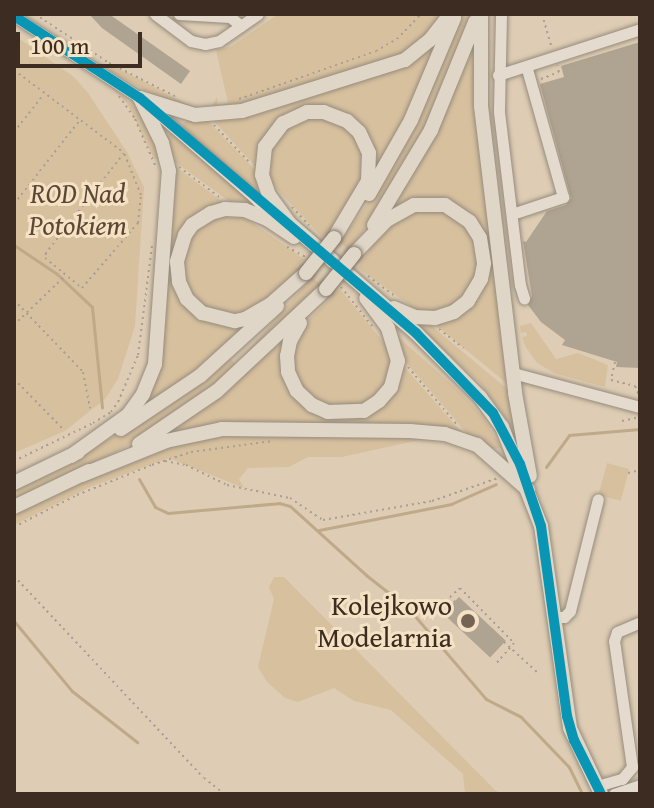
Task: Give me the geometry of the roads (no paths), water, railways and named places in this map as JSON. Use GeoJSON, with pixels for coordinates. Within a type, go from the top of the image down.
{"type":"FeatureCollection","features":[{"type":"Feature","properties":{"kind":"main road"},"geometry":{"type":"LineString","coordinates":[[140,98],[195,115],[242,111],[405,60],[430,40],[452,14]]}},
{"type":"Feature","properties":{"kind":"main road"},"geometry":{"type":"LineString","coordinates":[[14,483],[143,416],[200,376],[265,319],[370,193],[411,120],[452,14]]}},
{"type":"Feature","properties":{"kind":"main road"},"geometry":{"type":"LineString","coordinates":[[368,295],[395,345],[398,361],[394,381],[379,401],[364,411],[328,412],[302,397],[293,385],[287,363],[293,333],[399,189],[431,130],[479,14]]}},
{"type":"Feature","properties":{"kind":"main road"},"geometry":{"type":"LineString","coordinates":[[479,14],[479,90],[515,393],[531,493],[545,544],[567,716],[574,740],[599,790]]}},
{"type":"Feature","properties":{"kind":"main road"},"geometry":{"type":"LineString","coordinates":[[71,456],[128,415],[143,394],[155,364],[169,171],[162,143],[140,98]]}},
{"type":"Feature","properties":{"kind":"main road"},"geometry":{"type":"LineString","coordinates":[[288,227],[264,182],[265,147],[274,131],[288,119],[307,112],[330,113],[355,128],[370,159],[364,189],[334,238]]}},
{"type":"Feature","properties":{"kind":"main road"},"geometry":{"type":"LineString","coordinates":[[354,254],[387,220],[405,208],[420,203],[456,209],[470,222],[480,238],[484,264],[481,279],[468,301],[454,312],[435,318],[415,317],[368,295]]}},
{"type":"Feature","properties":{"kind":"main road"},"geometry":{"type":"LineString","coordinates":[[306,273],[271,304],[241,320],[222,320],[202,313],[181,287],[176,269],[182,242],[192,225],[204,216],[225,209],[245,210],[288,227],[467,383],[498,420],[531,493]]}},
{"type":"Feature","properties":{"kind":"main road"},"geometry":{"type":"LineString","coordinates":[[82,475],[172,424],[217,391],[326,289]]}},
{"type":"Feature","properties":{"kind":"main road"},"geometry":{"type":"LineString","coordinates":[[14,507],[156,444],[222,429],[410,431],[451,435],[477,445],[531,493]]}},
{"type":"Feature","properties":{"kind":"street"},"geometry":{"type":"LineString","coordinates":[[155,14],[198,44],[219,41],[258,14]]}},
{"type":"Feature","properties":{"kind":"street"},"geometry":{"type":"LineString","coordinates":[[179,14],[230,17],[241,26]]}},
{"type":"Feature","properties":{"kind":"street"},"geometry":{"type":"LineString","coordinates":[[501,14],[499,112],[524,298]]}},
{"type":"Feature","properties":{"kind":"street"},"geometry":{"type":"LineString","coordinates":[[14,16],[140,98],[288,227]]}},
{"type":"Feature","properties":{"kind":"street"},"geometry":{"type":"LineString","coordinates":[[498,75],[527,69],[554,55],[640,29]]}},
{"type":"Feature","properties":{"kind":"street"},"geometry":{"type":"LineString","coordinates":[[512,214],[563,197],[527,69]]}},
{"type":"Feature","properties":{"kind":"street"},"geometry":{"type":"LineString","coordinates":[[513,373],[640,407]]}},
{"type":"Feature","properties":{"kind":"street"},"geometry":{"type":"LineString","coordinates":[[515,393],[537,381]]}},
{"type":"Feature","properties":{"kind":"street"},"geometry":{"type":"LineString","coordinates":[[554,617],[564,617],[570,611],[598,499]]}},
{"type":"Feature","properties":{"kind":"street"},"geometry":{"type":"LineString","coordinates":[[614,794],[640,782],[632,767],[614,641],[617,632],[640,622]]}},
{"type":"Feature","properties":{"kind":"street"},"geometry":{"type":"LineString","coordinates":[[599,790],[622,779],[632,767]]}},
{"type":"Feature","properties":{"kind":"waterway"},"geometry":{"type":"LineString","coordinates":[[14,245],[57,274],[92,307],[102,408]]}},
{"type":"Feature","properties":{"kind":"waterway"},"geometry":{"type":"LineString","coordinates":[[546,467],[569,435],[640,429]]}},
{"type":"Feature","properties":{"kind":"waterway"},"geometry":{"type":"LineString","coordinates":[[139,479],[155,507],[168,513],[279,503],[290,506],[366,575],[408,608],[486,699],[521,717],[569,767],[582,794]]}},
{"type":"Feature","properties":{"kind":"waterway"},"geometry":{"type":"LineString","coordinates":[[319,530],[451,504],[496,484]]}},
{"type":"Feature","properties":{"kind":"waterway"},"geometry":{"type":"LineString","coordinates":[[14,621],[72,691],[137,742]]}},
{"type":"Feature","properties":{"kind":"place","name":"Kolejkowo Modelarnia"},"geometry":{"type":"Point","coordinates":[468,621]}},
{"type":"Feature","properties":{"kind":"park label","name":"ROD Nad Potokiem"},"geometry":{"type":"Point","coordinates":[78,209]}}]}
